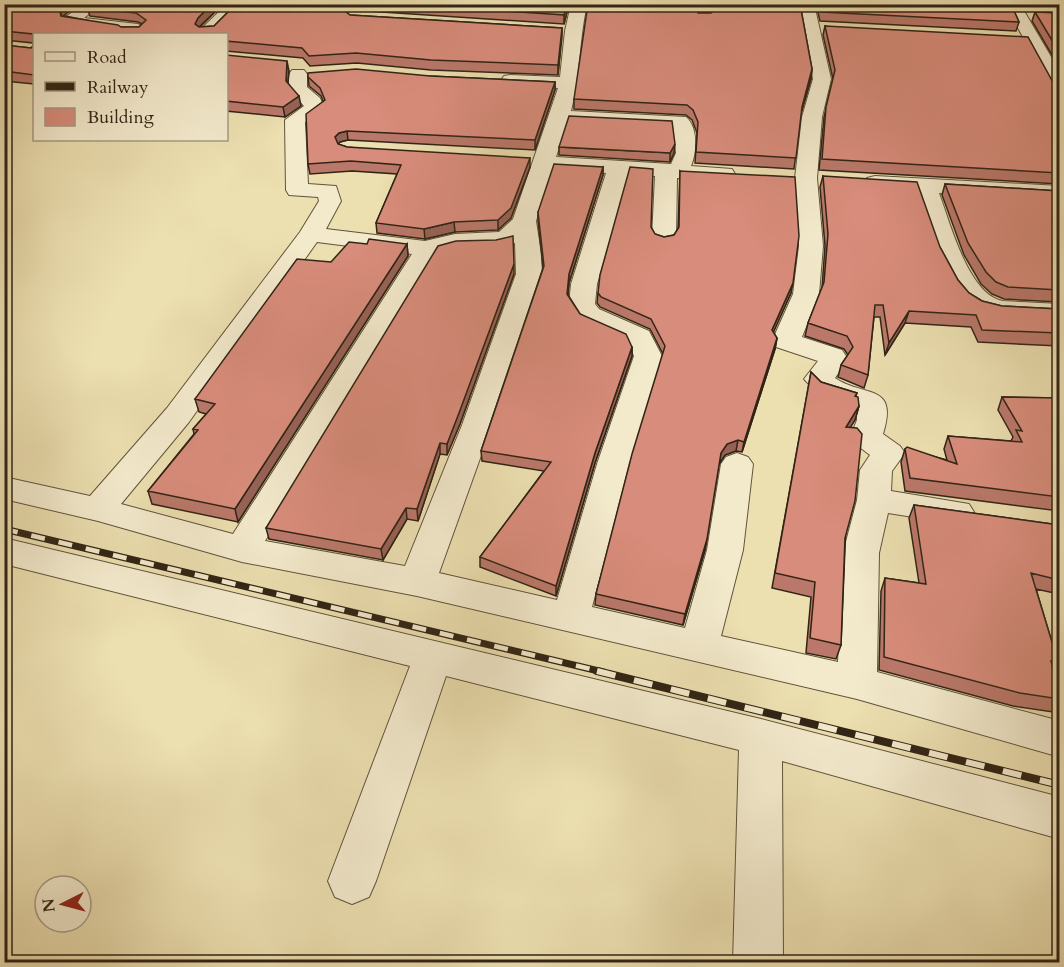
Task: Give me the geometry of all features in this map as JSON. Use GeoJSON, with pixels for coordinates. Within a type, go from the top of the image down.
{"type":"FeatureCollection","features":[{"type":"Feature","properties":{"kind":"street"},"geometry":{"type":"LineString","coordinates":[[94,4],[71,19],[72,21],[138,29],[132,33]]}},
{"type":"Feature","properties":{"kind":"street"},"geometry":{"type":"LineString","coordinates":[[207,32],[237,4]]}},
{"type":"Feature","properties":{"kind":"street"},"geometry":{"type":"LineString","coordinates":[[242,549],[428,249],[450,242],[506,239],[524,221],[569,84],[568,30],[579,4]]}},
{"type":"Feature","properties":{"kind":"street"},"geometry":{"type":"LineString","coordinates":[[806,4],[818,28],[822,80],[812,117],[805,178],[811,246],[806,294],[786,342],[831,356],[834,359],[819,379],[820,382],[834,391],[871,402],[872,420],[867,435],[869,439],[889,453],[876,470],[874,500],[861,552],[857,683]]}},
{"type":"Feature","properties":{"kind":"street"},"geometry":{"type":"LineString","coordinates":[[1015,9],[1039,14]]}},
{"type":"Feature","properties":{"kind":"street"},"geometry":{"type":"LineString","coordinates":[[1015,9],[1059,89]]}},
{"type":"Feature","properties":{"kind":"street"},"geometry":{"type":"LineString","coordinates":[[1008,37],[1059,54]]}},
{"type":"Feature","properties":{"kind":"street"},"geometry":{"type":"LineString","coordinates":[[99,509],[178,415],[311,234],[330,201],[328,191],[297,190],[296,120],[314,108],[314,102],[298,89],[300,70]]}},
{"type":"Feature","properties":{"kind":"street"},"geometry":{"type":"LineString","coordinates":[[489,80],[569,84]]}},
{"type":"Feature","properties":{"kind":"street"},"geometry":{"type":"LineString","coordinates":[[559,116],[679,121],[682,123],[686,153],[672,171],[664,237]]}},
{"type":"Feature","properties":{"kind":"street"},"geometry":{"type":"LineString","coordinates":[[522,158],[748,175]]}},
{"type":"Feature","properties":{"kind":"street"},"geometry":{"type":"LineString","coordinates":[[570,618],[613,464],[648,356],[639,337],[590,315],[582,304],[584,284],[619,167]]}},
{"type":"Feature","properties":{"kind":"street"},"geometry":{"type":"LineString","coordinates":[[858,182],[1059,193]]}},
{"type":"Feature","properties":{"kind":"street"},"geometry":{"type":"LineString","coordinates":[[924,186],[960,277],[973,298],[993,307],[1059,312]]}},
{"type":"Feature","properties":{"kind":"street"},"geometry":{"type":"LineString","coordinates":[[417,582],[477,425],[529,274],[529,253],[524,221]]}},
{"type":"Feature","properties":{"kind":"street"},"geometry":{"type":"LineString","coordinates":[[311,234],[428,249]]}},
{"type":"Feature","properties":{"kind":"street"},"geometry":{"type":"LineString","coordinates":[[699,647],[725,550],[737,464]]}},
{"type":"Feature","properties":{"kind":"street"},"geometry":{"type":"LineString","coordinates":[[4,488],[99,509],[242,549],[417,582],[857,683],[1059,739]]}},
{"type":"Feature","properties":{"kind":"street"},"geometry":{"type":"LineString","coordinates":[[874,500],[986,516]]}},
{"type":"Feature","properties":{"kind":"street"},"geometry":{"type":"LineString","coordinates":[[4,550],[761,737],[1059,818]]}},
{"type":"Feature","properties":{"kind":"street"},"geometry":{"type":"LineString","coordinates":[[352,881],[433,657]]}},
{"type":"Feature","properties":{"kind":"street"},"geometry":{"type":"LineString","coordinates":[[758,963],[761,737]]}},
{"type":"Feature","properties":{"kind":"building"},"geometry":{"type":"Polygon","coordinates":[[[4,4],[64,4],[59,8],[61,16],[121,27],[139,27],[146,20],[136,13],[87,8],[91,4],[212,4],[198,18],[195,24],[199,27],[214,26],[236,4],[345,4],[340,7],[350,15],[562,28],[558,65],[431,60],[356,53],[309,56],[302,48],[228,41],[228,33],[33,34],[4,31],[4,4]]]}},
{"type":"Feature","properties":{"kind":"building"},"geometry":{"type":"Polygon","coordinates":[[[405,4],[567,4],[564,15],[405,4]]]}},
{"type":"Feature","properties":{"kind":"building"},"geometry":{"type":"Polygon","coordinates":[[[588,4],[696,4],[698,13],[711,13],[715,9],[714,4],[800,4],[812,69],[802,107],[796,158],[696,152],[698,122],[693,110],[687,105],[574,99],[588,4]]]}},
{"type":"Feature","properties":{"kind":"building"},"geometry":{"type":"Polygon","coordinates":[[[820,4],[1011,4],[1019,22],[821,12],[820,4]]]}},
{"type":"Feature","properties":{"kind":"building"},"geometry":{"type":"Polygon","coordinates":[[[1035,12],[1059,13],[1059,52],[1035,12]]]}},
{"type":"Feature","properties":{"kind":"building"},"geometry":{"type":"Polygon","coordinates":[[[825,26],[1028,37],[1054,84],[1059,85],[1059,173],[822,159],[826,107],[835,70],[825,26]]]}},
{"type":"Feature","properties":{"kind":"building"},"geometry":{"type":"Polygon","coordinates":[[[4,45],[31,48],[33,46],[33,75],[4,71],[4,45]]]}},
{"type":"Feature","properties":{"kind":"building"},"geometry":{"type":"Polygon","coordinates":[[[228,55],[287,61],[286,81],[299,96],[283,107],[228,101],[228,55]]]}},
{"type":"Feature","properties":{"kind":"building"},"geometry":{"type":"Polygon","coordinates":[[[356,69],[430,76],[555,82],[535,140],[347,131],[335,137],[338,144],[347,147],[530,158],[511,208],[498,220],[454,222],[424,229],[376,223],[401,165],[351,161],[308,164],[306,114],[325,100],[320,88],[308,77],[308,73],[356,69]]]}},
{"type":"Feature","properties":{"kind":"building"},"geometry":{"type":"Polygon","coordinates":[[[569,116],[672,121],[675,144],[670,153],[559,147],[569,116]]]}},
{"type":"Feature","properties":{"kind":"building"},"geometry":{"type":"Polygon","coordinates":[[[554,164],[603,167],[569,274],[567,294],[580,314],[626,334],[632,347],[595,453],[556,586],[480,557],[551,462],[481,451],[544,266],[538,212],[554,164]]]}},
{"type":"Feature","properties":{"kind":"building"},"geometry":{"type":"Polygon","coordinates":[[[630,167],[653,169],[651,227],[655,234],[664,237],[674,235],[679,227],[680,171],[795,177],[799,236],[793,283],[772,330],[777,338],[744,442],[738,440],[727,444],[721,453],[707,539],[685,614],[596,594],[632,454],[665,346],[651,319],[601,297],[598,293],[600,275],[630,167]]]}},
{"type":"Feature","properties":{"kind":"building"},"geometry":{"type":"Polygon","coordinates":[[[823,176],[917,182],[940,247],[958,280],[969,293],[982,301],[1002,306],[1059,309],[1059,333],[982,330],[976,315],[909,311],[889,343],[883,305],[875,305],[868,375],[841,365],[853,347],[847,336],[808,323],[824,282],[828,234],[823,176]]]}},
{"type":"Feature","properties":{"kind":"building"},"geometry":{"type":"Polygon","coordinates":[[[945,184],[1059,191],[1059,290],[1008,287],[996,282],[986,272],[968,243],[945,184]]]}},
{"type":"Feature","properties":{"kind":"building"},"geometry":{"type":"Polygon","coordinates":[[[513,236],[514,264],[447,444],[440,443],[417,509],[406,508],[381,549],[266,528],[438,246],[456,241],[496,240],[513,236]]]}},
{"type":"Feature","properties":{"kind":"building"},"geometry":{"type":"Polygon","coordinates":[[[369,239],[407,244],[235,509],[148,491],[198,430],[193,429],[215,404],[195,399],[297,259],[331,262],[349,242],[367,244],[369,239]]]}},
{"type":"Feature","properties":{"kind":"building"},"geometry":{"type":"Polygon","coordinates":[[[811,372],[821,382],[857,393],[855,396],[858,397],[859,406],[846,427],[857,428],[862,434],[855,501],[845,538],[841,645],[810,638],[815,582],[775,573],[811,372]]]}},
{"type":"Feature","properties":{"kind":"building"},"geometry":{"type":"Polygon","coordinates":[[[1002,397],[1059,398],[1059,497],[910,478],[905,449],[907,447],[957,464],[948,436],[1022,442],[1016,430],[1022,431],[1002,397]]]}},
{"type":"Feature","properties":{"kind":"building"},"geometry":{"type":"Polygon","coordinates":[[[914,505],[1059,525],[1059,580],[1031,573],[1058,662],[1051,661],[1059,699],[1020,693],[884,657],[885,578],[926,584],[914,505]]]}},
{"type":"Feature","properties":{"kind":"railway"},"geometry":{"type":"LineString","coordinates":[[4,529],[603,672]]}},
{"type":"Feature","properties":{"kind":"railway"},"geometry":{"type":"LineString","coordinates":[[597,671],[1060,785]]}}]}
